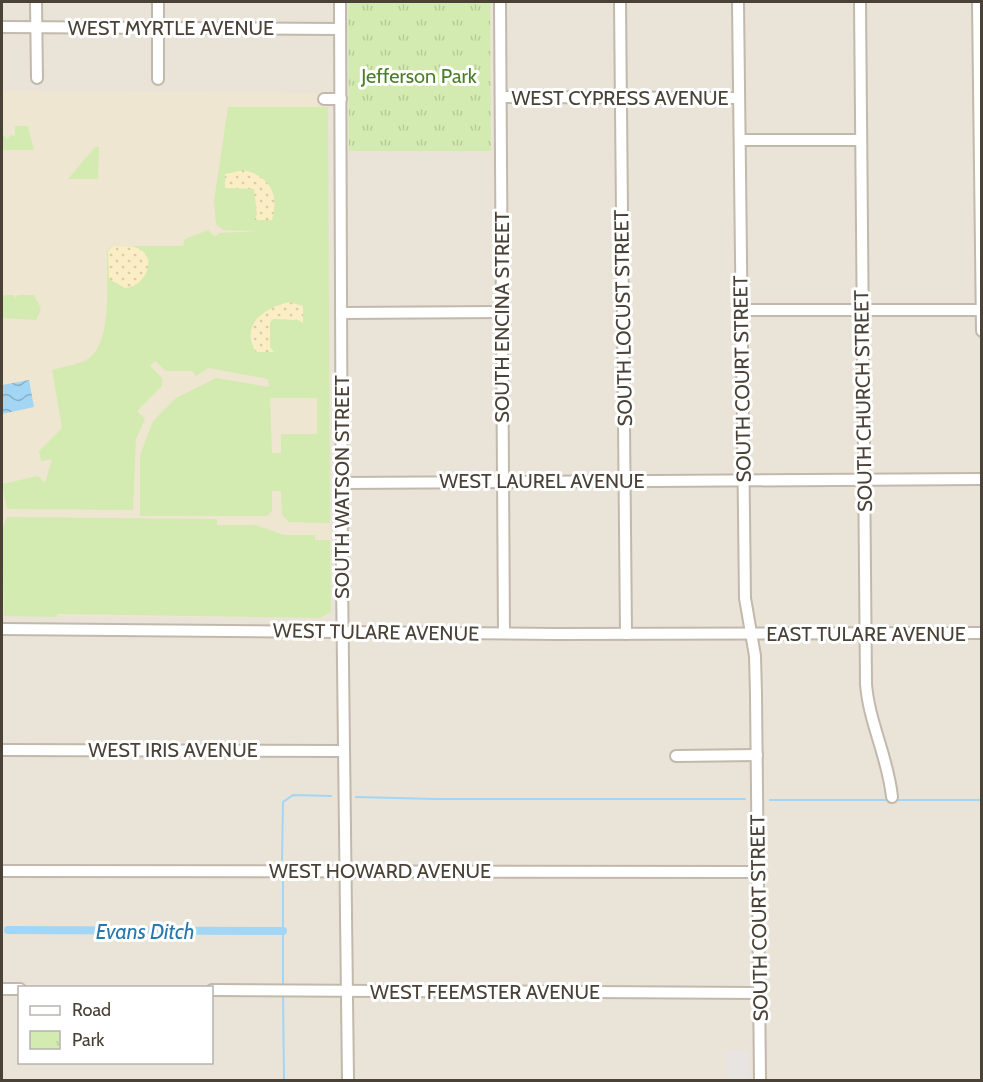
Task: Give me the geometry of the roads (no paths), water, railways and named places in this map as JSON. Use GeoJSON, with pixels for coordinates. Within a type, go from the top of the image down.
{"type":"FeatureCollection","features":[{"type":"Feature","properties":{"kind":"street"},"geometry":{"type":"LineString","coordinates":[[36,2],[37,78]]}},
{"type":"Feature","properties":{"kind":"street"},"geometry":{"type":"LineString","coordinates":[[158,2],[158,79]]}},
{"type":"Feature","properties":{"kind":"street","name":"SOUTH WATSON STREET"},"geometry":{"type":"LineString","coordinates":[[340,2],[348,1080]]}},
{"type":"Feature","properties":{"kind":"street","name":"SOUTH ENCINA STREET"},"geometry":{"type":"LineString","coordinates":[[500,2],[504,633]]}},
{"type":"Feature","properties":{"kind":"street","name":"SOUTH LOCUST STREET"},"geometry":{"type":"LineString","coordinates":[[620,2],[626,634]]}},
{"type":"Feature","properties":{"kind":"street","name":"SOUTH COURT STREET"},"geometry":{"type":"LineString","coordinates":[[738,2],[745,598],[755,666],[760,1080]]}},
{"type":"Feature","properties":{"kind":"street","name":"SOUTH CHURCH STREET"},"geometry":{"type":"LineString","coordinates":[[860,2],[867,705],[886,758],[892,796]]}},
{"type":"Feature","properties":{"kind":"street"},"geometry":{"type":"LineString","coordinates":[[978,2],[981,331]]}},
{"type":"Feature","properties":{"kind":"street","name":"WEST MYRTLE AVENUE"},"geometry":{"type":"LineString","coordinates":[[2,27],[340,29]]}},
{"type":"Feature","properties":{"kind":"street","name":"WEST CYPRESS AVENUE"},"geometry":{"type":"LineString","coordinates":[[501,97],[739,98]]}},
{"type":"Feature","properties":{"kind":"street"},"geometry":{"type":"LineString","coordinates":[[324,99],[341,99]]}},
{"type":"Feature","properties":{"kind":"street"},"geometry":{"type":"LineString","coordinates":[[740,140],[860,140]]}},
{"type":"Feature","properties":{"kind":"street"},"geometry":{"type":"LineString","coordinates":[[741,310],[981,310]]}},
{"type":"Feature","properties":{"kind":"street"},"geometry":{"type":"LineString","coordinates":[[341,313],[503,312]]}},
{"type":"Feature","properties":{"kind":"street","name":"WEST LAUREL AVENUE"},"geometry":{"type":"LineString","coordinates":[[342,483],[503,480],[981,479]]}},
{"type":"Feature","properties":{"kind":"street","name":"WEST TULARE AVENUE"},"geometry":{"type":"LineString","coordinates":[[2,629],[751,634]]}},
{"type":"Feature","properties":{"kind":"street","name":"EAST TULARE AVENUE"},"geometry":{"type":"LineString","coordinates":[[751,634],[981,633]]}},
{"type":"Feature","properties":{"kind":"street","name":"WEST IRIS AVENUE"},"geometry":{"type":"LineString","coordinates":[[2,750],[344,751]]}},
{"type":"Feature","properties":{"kind":"street"},"geometry":{"type":"LineString","coordinates":[[676,756],[757,755]]}},
{"type":"Feature","properties":{"kind":"street","name":"WEST HOWARD AVENUE"},"geometry":{"type":"LineString","coordinates":[[2,871],[758,872]]}},
{"type":"Feature","properties":{"kind":"street"},"geometry":{"type":"LineString","coordinates":[[2,989],[18,989]]}},
{"type":"Feature","properties":{"kind":"street","name":"WEST FEEMSTER AVENUE"},"geometry":{"type":"LineString","coordinates":[[213,990],[759,993]]}},
{"type":"Feature","properties":{"kind":"water"},"geometry":{"type":"Polygon","coordinates":[[[29,380],[34,407],[2,414],[2,385],[29,380]]]}},
{"type":"Feature","properties":{"kind":"waterway"},"geometry":{"type":"LineString","coordinates":[[282,860],[283,802],[293,795],[331,796]]}},
{"type":"Feature","properties":{"kind":"waterway"},"geometry":{"type":"LineString","coordinates":[[356,797],[745,799]]}},
{"type":"Feature","properties":{"kind":"waterway"},"geometry":{"type":"LineString","coordinates":[[770,800],[889,800]]}},
{"type":"Feature","properties":{"kind":"waterway"},"geometry":{"type":"LineString","coordinates":[[894,800],[982,800]]}},
{"type":"Feature","properties":{"kind":"waterway"},"geometry":{"type":"LineString","coordinates":[[283,882],[283,988]]}},
{"type":"Feature","properties":{"kind":"waterway","name":"Evans Ditch"},"geometry":{"type":"LineString","coordinates":[[8,930],[283,931]]}},
{"type":"Feature","properties":{"kind":"waterway"},"geometry":{"type":"LineString","coordinates":[[283,993],[284,1080]]}},
{"type":"Feature","properties":{"kind":"park label","name":"Jefferson Park"},"geometry":{"type":"Point","coordinates":[419,76]}}]}
